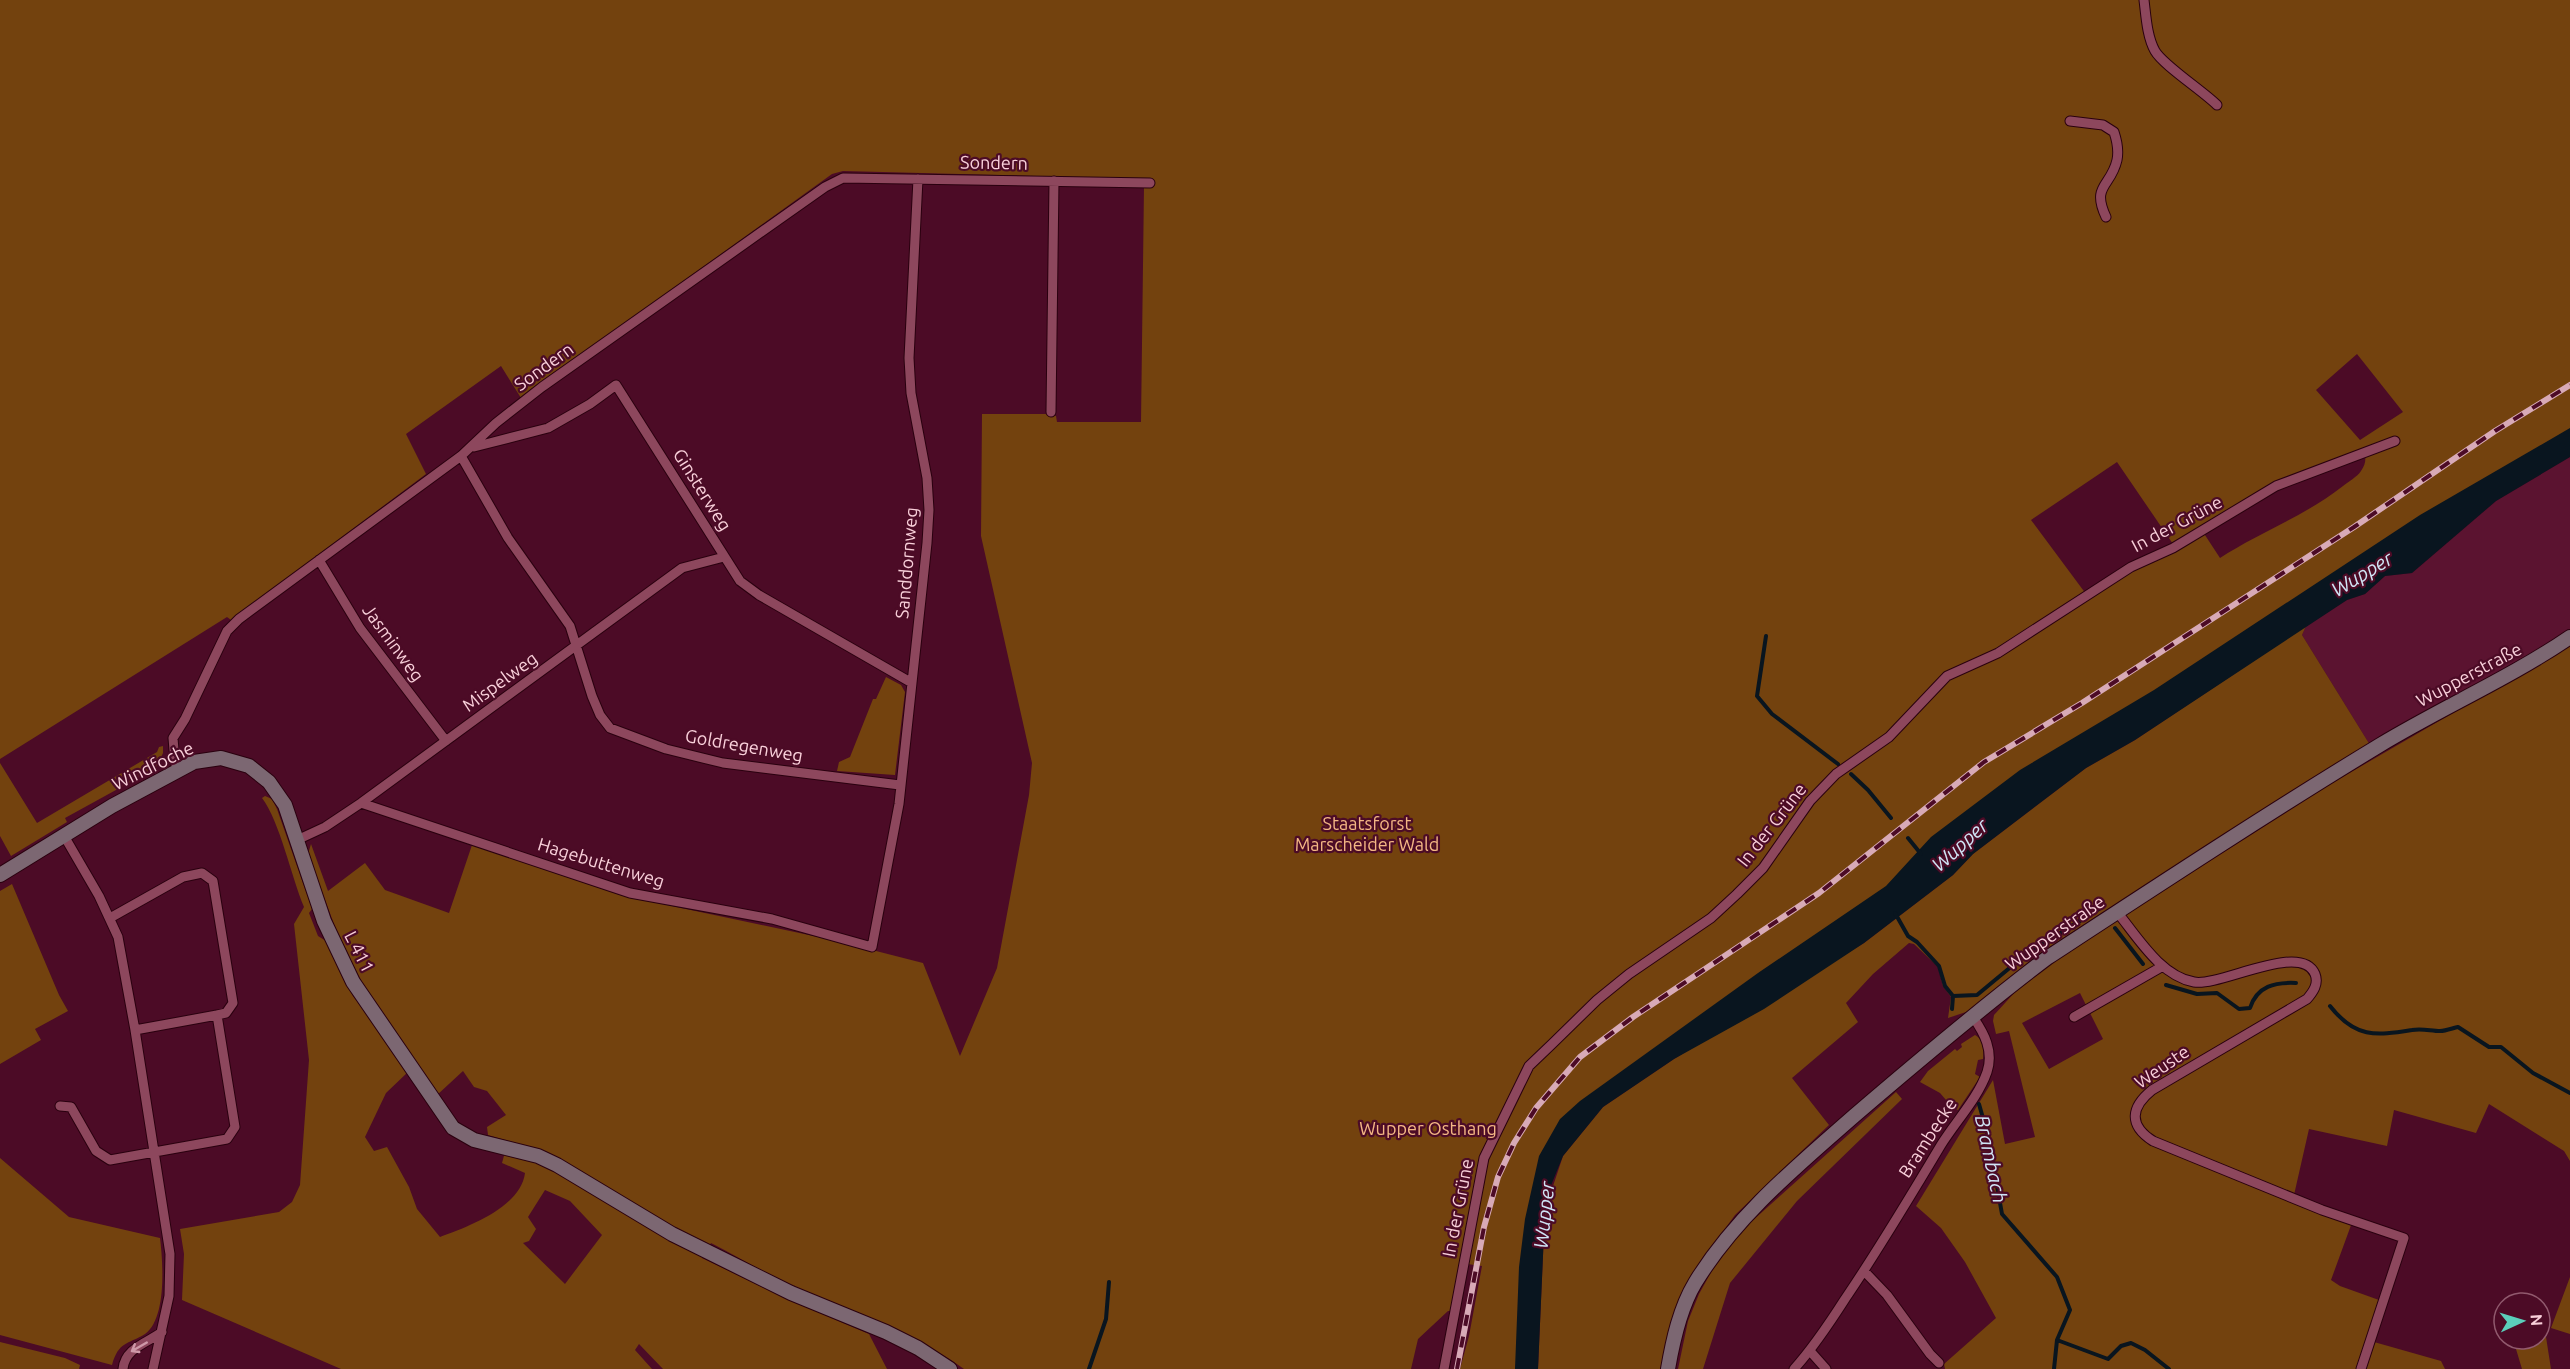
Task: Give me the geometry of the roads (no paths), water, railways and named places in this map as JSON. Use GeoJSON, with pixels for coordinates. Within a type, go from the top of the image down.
{"type":"FeatureCollection","features":[{"type":"Feature","properties":{"kind":"main road","name":"Wupperstraße"},"geometry":{"type":"LineString","coordinates":[[1668,1369],[1683,1310],[1694,1286],[1722,1244],[1770,1192],[1973,1017],[2047,958],[2117,912],[2381,744],[2544,654],[2570,637]]}},
{"type":"Feature","properties":{"kind":"main road","name":"Windfoche"},"geometry":{"type":"LineString","coordinates":[[0,875],[63,834],[178,770],[194,762],[213,758],[233,759],[263,776],[280,796],[297,840]]}},
{"type":"Feature","properties":{"kind":"main road","name":"L 411"},"geometry":{"type":"LineString","coordinates":[[297,840],[324,921],[345,967],[369,1007],[453,1128],[474,1140],[507,1148],[557,1165],[672,1234],[791,1293],[886,1332],[918,1348],[950,1369]]}},
{"type":"Feature","properties":{"kind":"street"},"geometry":{"type":"LineString","coordinates":[[2144,0],[2154,50],[2161,59],[2202,90],[2217,105]]}},
{"type":"Feature","properties":{"kind":"street"},"geometry":{"type":"LineString","coordinates":[[2070,121],[2103,125],[2115,132],[2118,144],[2117,161],[2100,191],[2106,217]]}},
{"type":"Feature","properties":{"kind":"street","name":"Sondern"},"geometry":{"type":"LineString","coordinates":[[178,770],[173,738],[186,719],[226,632],[240,619],[461,456],[496,423],[542,387],[825,186],[843,178],[1150,183]]}},
{"type":"Feature","properties":{"kind":"street","name":"Sanddornweg"},"geometry":{"type":"LineString","coordinates":[[872,947],[899,804],[929,510],[927,478],[911,393],[909,358],[918,179]]}},
{"type":"Feature","properties":{"kind":"street"},"geometry":{"type":"LineString","coordinates":[[1051,412],[1054,181]]}},
{"type":"Feature","properties":{"kind":"street","name":"Ginsterweg"},"geometry":{"type":"LineString","coordinates":[[469,448],[548,428],[590,404],[616,385],[740,581],[759,595],[912,683]]}},
{"type":"Feature","properties":{"kind":"street","name":"In der Grüne"},"geometry":{"type":"LineString","coordinates":[[1444,1369],[1484,1158],[1529,1066],[1559,1036],[1629,974],[1711,918],[1729,902],[1763,868],[1810,801],[1836,774],[1888,737],[1947,676],[1998,653],[2131,567],[2173,548],[2276,486],[2395,441]]}},
{"type":"Feature","properties":{"kind":"street","name":"Goldregenweg"},"geometry":{"type":"LineString","coordinates":[[461,456],[508,538],[570,626],[600,715],[610,728],[666,749],[723,763],[900,784]]}},
{"type":"Feature","properties":{"kind":"street","name":"Mispelweg"},"geometry":{"type":"LineString","coordinates":[[297,840],[325,827],[361,803],[682,568],[724,557]]}},
{"type":"Feature","properties":{"kind":"street","name":"Jasminweg"},"geometry":{"type":"LineString","coordinates":[[319,560],[360,628],[446,741]]}},
{"type":"Feature","properties":{"kind":"street","name":"Hagebuttenweg"},"geometry":{"type":"LineString","coordinates":[[361,803],[630,893],[772,919],[872,947]]}},
{"type":"Feature","properties":{"kind":"street"},"geometry":{"type":"LineString","coordinates":[[63,834],[110,918],[123,958],[170,1254],[169,1296],[153,1369]]}},
{"type":"Feature","properties":{"kind":"street"},"geometry":{"type":"LineString","coordinates":[[110,918],[183,877],[202,873],[213,881],[233,1003],[226,1013],[135,1030]]}},
{"type":"Feature","properties":{"kind":"street","name":"Weuste"},"geometry":{"type":"LineString","coordinates":[[2117,912],[2163,966],[2193,982],[2207,982],[2286,962],[2300,962],[2310,967],[2315,975],[2313,991],[2307,999],[2152,1090],[2140,1100],[2135,1113],[2143,1135],[2152,1141],[2322,1210],[2404,1238],[2361,1369]]}},
{"type":"Feature","properties":{"kind":"street"},"geometry":{"type":"LineString","coordinates":[[2074,1017],[2163,966]]}},
{"type":"Feature","properties":{"kind":"street"},"geometry":{"type":"LineString","coordinates":[[60,1106],[71,1107],[96,1151],[104,1158],[116,1159],[155,1153],[227,1139],[235,1127],[217,1015]]}},
{"type":"Feature","properties":{"kind":"street","name":"Brambecke"},"geometry":{"type":"LineString","coordinates":[[1794,1369],[1810,1351],[1864,1271],[1952,1128],[1982,1084],[1988,1070],[1988,1047],[1984,1033],[1973,1017]]}},
{"type":"Feature","properties":{"kind":"street"},"geometry":{"type":"LineString","coordinates":[[1864,1271],[1887,1295],[1930,1354],[1940,1363]]}},
{"type":"Feature","properties":{"kind":"street"},"geometry":{"type":"LineString","coordinates":[[123,1369],[126,1357],[131,1352],[162,1332]]}},
{"type":"Feature","properties":{"kind":"street"},"geometry":{"type":"LineString","coordinates":[[1810,1351],[1826,1369]]}},
{"type":"Feature","properties":{"kind":"water","name":"Wupper"},"geometry":{"type":"Polygon","coordinates":[[[2570,428],[2570,457],[2496,501],[2412,573],[2385,576],[2365,594],[2347,600],[2135,740],[2086,768],[1973,854],[1953,875],[1864,943],[1764,1009],[1674,1059],[1603,1107],[1563,1156],[1552,1183],[1545,1210],[1538,1369],[1515,1369],[1519,1267],[1525,1219],[1539,1156],[1560,1119],[1580,1101],[1758,973],[1886,886],[1931,837],[2020,770],[2154,690],[2420,515],[2570,428]]]}},
{"type":"Feature","properties":{"kind":"waterway"},"geometry":{"type":"LineString","coordinates":[[1766,636],[1757,696],[1772,714],[1838,764]]}},
{"type":"Feature","properties":{"kind":"waterway"},"geometry":{"type":"LineString","coordinates":[[1851,774],[1868,790],[1891,818]]}},
{"type":"Feature","properties":{"kind":"waterway","name":"Wupper"},"geometry":{"type":"LineString","coordinates":[[1908,838],[1921,854]]}},
{"type":"Feature","properties":{"kind":"waterway"},"geometry":{"type":"LineString","coordinates":[[1953,996],[1977,995],[2024,956],[2102,907]]}},
{"type":"Feature","properties":{"kind":"waterway","name":"Brambach"},"geometry":{"type":"LineString","coordinates":[[1895,913],[1908,936],[1917,942],[1939,966],[1945,986],[1953,996],[1952,1009]]}},
{"type":"Feature","properties":{"kind":"waterway"},"geometry":{"type":"LineString","coordinates":[[2115,928],[2143,964]]}},
{"type":"Feature","properties":{"kind":"waterway"},"geometry":{"type":"LineString","coordinates":[[2166,985],[2197,994],[2217,993],[2239,1009],[2250,1008],[2257,995],[2268,987],[2281,983],[2296,983]]}},
{"type":"Feature","properties":{"kind":"waterway"},"geometry":{"type":"LineString","coordinates":[[2330,1006],[2348,1024],[2366,1032],[2387,1033],[2419,1029],[2442,1031],[2458,1027],[2489,1047],[2501,1047],[2533,1073],[2570,1093]]}},
{"type":"Feature","properties":{"kind":"waterway","name":"Brambach"},"geometry":{"type":"LineString","coordinates":[[1979,1104],[1988,1136],[2002,1214],[2057,1277],[2070,1310],[2057,1340],[2054,1369]]}},
{"type":"Feature","properties":{"kind":"waterway"},"geometry":{"type":"LineString","coordinates":[[1089,1369],[1106,1319],[1109,1282]]}},
{"type":"Feature","properties":{"kind":"waterway"},"geometry":{"type":"LineString","coordinates":[[2057,1340],[2108,1359],[2121,1346],[2131,1343],[2145,1350],[2169,1369]]}},
{"type":"Feature","properties":{"kind":"railway"},"geometry":{"type":"LineString","coordinates":[[1457,1369],[1484,1227],[1498,1177],[1514,1143],[1536,1108],[1580,1057],[1633,1017],[1819,893],[1984,762],[2082,703],[2354,527],[2495,431],[2570,385]]}},
{"type":"Feature","properties":{"kind":"park label","name":"Staatsforst Marscheider Wald"},"geometry":{"type":"Point","coordinates":[1367,834]}},
{"type":"Feature","properties":{"kind":"park label","name":"Wupper Osthang"},"geometry":{"type":"Point","coordinates":[1428,1129]}}]}
